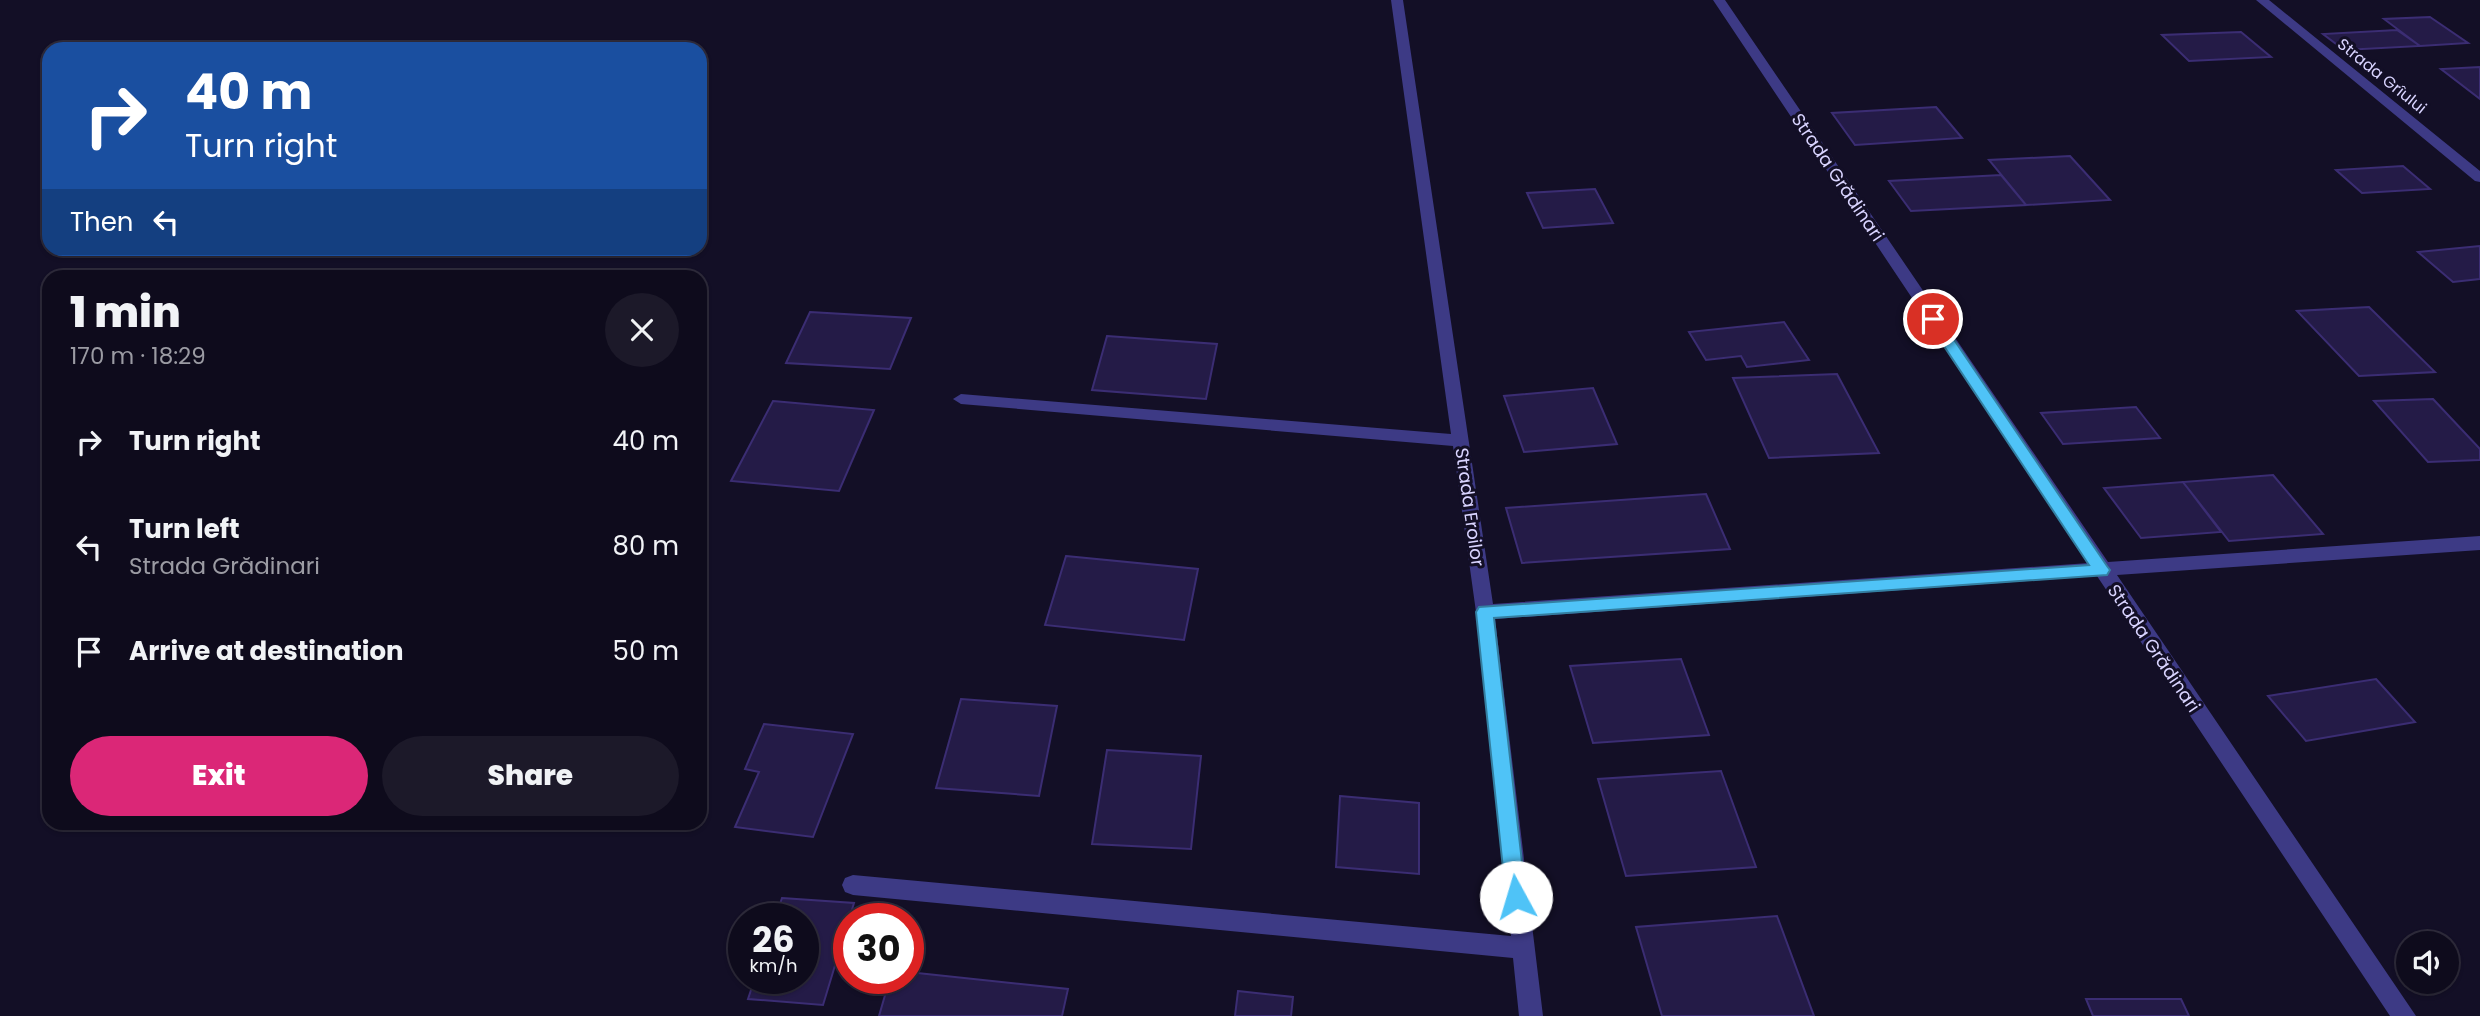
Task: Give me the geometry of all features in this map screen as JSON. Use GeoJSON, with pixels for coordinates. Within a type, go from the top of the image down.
{"type":"FeatureCollection","features":[{"type":"Feature","properties":{"kind":"street","name":"Strada Eroilor"},"geometry":{"type":"LineString","coordinates":[[1397,0],[1485,612],[1531,1016]]}},
{"type":"Feature","properties":{"kind":"street","name":"Strada Grădinari"},"geometry":{"type":"LineString","coordinates":[[1719,0],[2404,1016]]}},
{"type":"Feature","properties":{"kind":"street","name":"Strada Grîului"},"geometry":{"type":"LineString","coordinates":[[2262,0],[2480,178]]}},
{"type":"Feature","properties":{"kind":"street"},"geometry":{"type":"LineString","coordinates":[[961,399],[1460,441]]}},
{"type":"Feature","properties":{"kind":"street"},"geometry":{"type":"LineString","coordinates":[[1485,612],[2480,543]]}},
{"type":"Feature","properties":{"kind":"street"},"geometry":{"type":"LineString","coordinates":[[853,885],[1522,948]]}},
{"type":"Feature","properties":{"kind":"building"},"geometry":{"type":"Polygon","coordinates":[[[2430,17],[2468,43],[2420,46],[2384,19],[2430,17]]]}},
{"type":"Feature","properties":{"kind":"building"},"geometry":{"type":"Polygon","coordinates":[[[2397,30],[2420,46],[2344,50],[2323,34],[2397,30]]]}},
{"type":"Feature","properties":{"kind":"building"},"geometry":{"type":"Polygon","coordinates":[[[2241,32],[2271,57],[2189,61],[2162,35],[2241,32]]]}},
{"type":"Feature","properties":{"kind":"building"},"geometry":{"type":"Polygon","coordinates":[[[2480,67],[2480,99],[2441,69],[2480,67]]]}},
{"type":"Feature","properties":{"kind":"building"},"geometry":{"type":"Polygon","coordinates":[[[1936,107],[1962,138],[1855,145],[1832,113],[1936,107]]]}},
{"type":"Feature","properties":{"kind":"building"},"geometry":{"type":"Polygon","coordinates":[[[2070,156],[2110,200],[2026,205],[1989,160],[2070,156]]]}},
{"type":"Feature","properties":{"kind":"building"},"geometry":{"type":"Polygon","coordinates":[[[2403,166],[2430,189],[2362,193],[2336,170],[2403,166]]]}},
{"type":"Feature","properties":{"kind":"building"},"geometry":{"type":"Polygon","coordinates":[[[2001,175],[2026,205],[1911,211],[1889,181],[2001,175]]]}},
{"type":"Feature","properties":{"kind":"building"},"geometry":{"type":"Polygon","coordinates":[[[1595,189],[1613,223],[1543,228],[1527,193],[1595,189]]]}},
{"type":"Feature","properties":{"kind":"building"},"geometry":{"type":"Polygon","coordinates":[[[2480,246],[2480,279],[2453,282],[2418,252],[2480,246]]]}},
{"type":"Feature","properties":{"kind":"building"},"geometry":{"type":"Polygon","coordinates":[[[2369,307],[2435,372],[2359,376],[2297,311],[2369,307]]]}},
{"type":"Feature","properties":{"kind":"building"},"geometry":{"type":"Polygon","coordinates":[[[810,312],[911,318],[890,369],[786,363],[810,312]]]}},
{"type":"Feature","properties":{"kind":"building"},"geometry":{"type":"Polygon","coordinates":[[[1784,322],[1809,360],[1747,367],[1741,356],[1706,360],[1689,332],[1784,322]]]}},
{"type":"Feature","properties":{"kind":"building"},"geometry":{"type":"Polygon","coordinates":[[[1107,336],[1217,344],[1206,399],[1092,390],[1107,336]]]}},
{"type":"Feature","properties":{"kind":"building"},"geometry":{"type":"Polygon","coordinates":[[[1837,374],[1879,453],[1769,458],[1733,378],[1837,374]]]}},
{"type":"Feature","properties":{"kind":"building"},"geometry":{"type":"Polygon","coordinates":[[[1593,388],[1617,444],[1524,452],[1504,396],[1593,388]]]}},
{"type":"Feature","properties":{"kind":"building"},"geometry":{"type":"Polygon","coordinates":[[[2433,399],[2480,449],[2480,460],[2428,462],[2374,401],[2433,399]]]}},
{"type":"Feature","properties":{"kind":"building"},"geometry":{"type":"Polygon","coordinates":[[[773,401],[874,410],[839,491],[731,481],[773,401]]]}},
{"type":"Feature","properties":{"kind":"building"},"geometry":{"type":"Polygon","coordinates":[[[2136,407],[2160,438],[2063,444],[2041,413],[2136,407]]]}},
{"type":"Feature","properties":{"kind":"building"},"geometry":{"type":"Polygon","coordinates":[[[2273,475],[2323,534],[2229,541],[2183,482],[2273,475]]]}},
{"type":"Feature","properties":{"kind":"building"},"geometry":{"type":"Polygon","coordinates":[[[2183,482],[2221,532],[2141,538],[2104,488],[2183,482]]]}},
{"type":"Feature","properties":{"kind":"building"},"geometry":{"type":"Polygon","coordinates":[[[1706,494],[1730,549],[1522,563],[1506,508],[1706,494]]]}},
{"type":"Feature","properties":{"kind":"building"},"geometry":{"type":"Polygon","coordinates":[[[1066,556],[1198,569],[1184,640],[1045,625],[1066,556]]]}},
{"type":"Feature","properties":{"kind":"building"},"geometry":{"type":"Polygon","coordinates":[[[1681,659],[1709,735],[1593,743],[1570,666],[1681,659]]]}},
{"type":"Feature","properties":{"kind":"building"},"geometry":{"type":"Polygon","coordinates":[[[2376,679],[2415,722],[2306,741],[2268,696],[2376,679]]]}},
{"type":"Feature","properties":{"kind":"building"},"geometry":{"type":"Polygon","coordinates":[[[961,699],[1057,706],[1039,796],[936,788],[961,699]]]}},
{"type":"Feature","properties":{"kind":"building"},"geometry":{"type":"Polygon","coordinates":[[[764,724],[853,734],[813,837],[735,827],[759,772],[745,769],[764,724]]]}},
{"type":"Feature","properties":{"kind":"building"},"geometry":{"type":"Polygon","coordinates":[[[1107,750],[1201,756],[1191,849],[1092,844],[1107,750]]]}},
{"type":"Feature","properties":{"kind":"building"},"geometry":{"type":"Polygon","coordinates":[[[1721,771],[1756,867],[1626,876],[1598,779],[1721,771]]]}},
{"type":"Feature","properties":{"kind":"building"},"geometry":{"type":"Polygon","coordinates":[[[1340,796],[1419,803],[1419,874],[1336,867],[1340,796]]]}},
{"type":"Feature","properties":{"kind":"building"},"geometry":{"type":"Polygon","coordinates":[[[782,898],[854,903],[833,903],[833,972],[823,1005],[748,999],[750,994],[819,994],[819,903],[780,903],[782,898]]]}},
{"type":"Feature","properties":{"kind":"building"},"geometry":{"type":"Polygon","coordinates":[[[1777,916],[1814,1016],[1662,1016],[1636,927],[1777,916]]]}},
{"type":"Feature","properties":{"kind":"building"},"geometry":{"type":"Polygon","coordinates":[[[924,974],[1068,989],[1062,1016],[879,1016],[885,994],[924,994],[924,974]]]}},
{"type":"Feature","properties":{"kind":"building"},"geometry":{"type":"Polygon","coordinates":[[[1238,991],[1293,997],[1291,1016],[1235,1016],[1238,991]]]}},
{"type":"Feature","properties":{"kind":"building"},"geometry":{"type":"Polygon","coordinates":[[[2086,999],[2181,999],[2189,1016],[2093,1016],[2086,999]]]}},
{"type":"Feature","properties":{"kind":"route"},"geometry":{"type":"LineString","coordinates":[[1516,897],[1485,612],[2101,570],[1933,319]]}}]}
